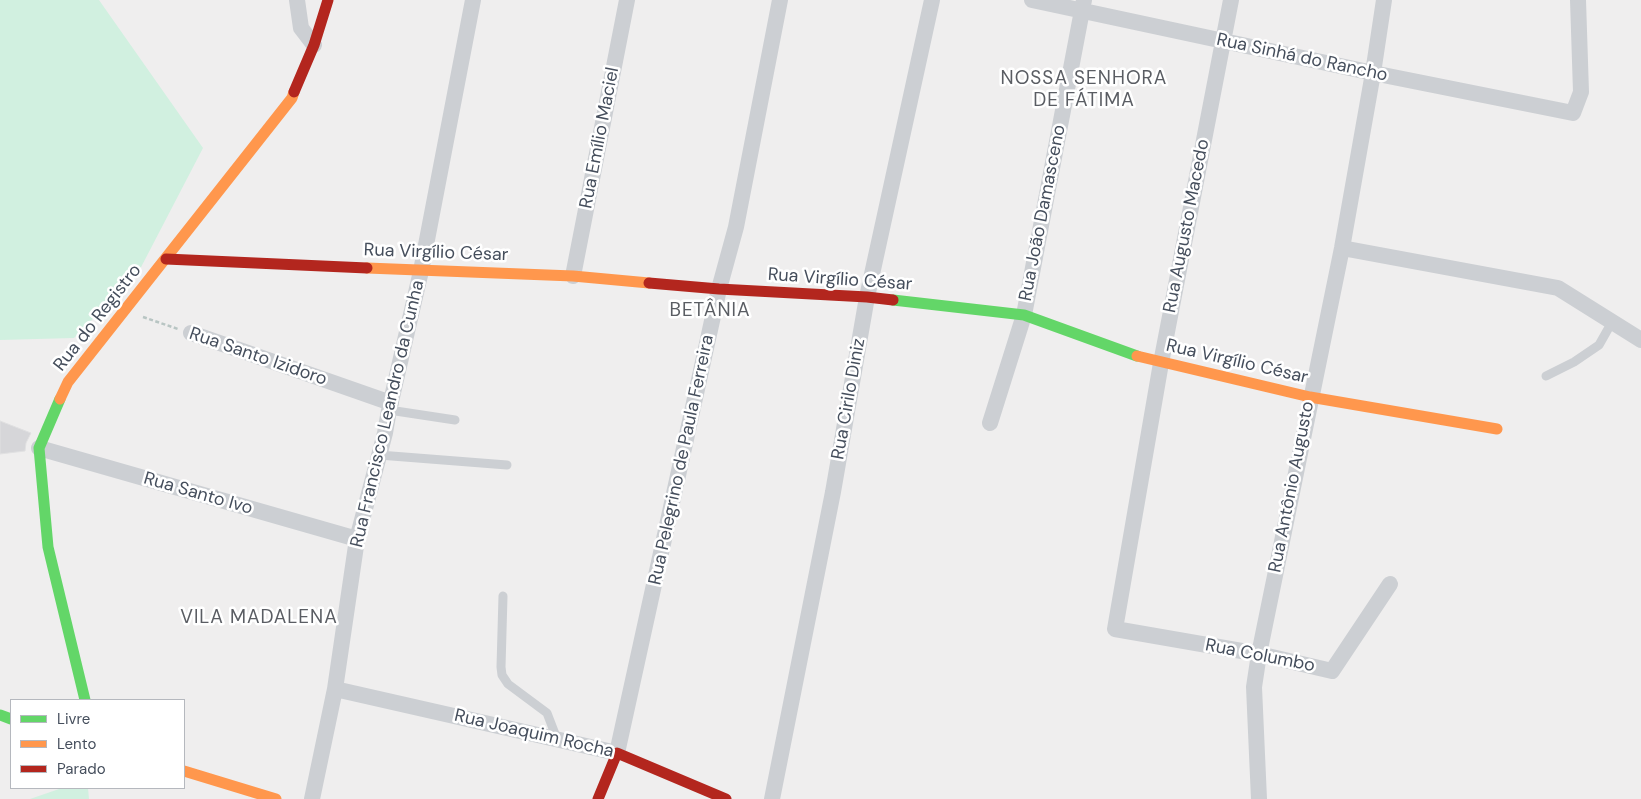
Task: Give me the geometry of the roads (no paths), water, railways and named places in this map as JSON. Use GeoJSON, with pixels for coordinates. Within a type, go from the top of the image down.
{"type":"FeatureCollection","features":[{"type":"Feature","properties":{"kind":"street"},"geometry":{"type":"LineString","coordinates":[[297,0],[301,28],[314,45]]}},
{"type":"Feature","properties":{"kind":"street","name":"Rua do Registro"},"geometry":{"type":"LineString","coordinates":[[85,699],[48,547],[39,448],[68,382],[292,98],[314,45],[328,0]]}},
{"type":"Feature","properties":{"kind":"street","name":"Rua Francisco Leandro da Cunha"},"geometry":{"type":"LineString","coordinates":[[312,799],[335,689],[357,539],[386,433],[390,406],[421,271],[473,0]]}},
{"type":"Feature","properties":{"kind":"street","name":"Rua Emílio Maciel"},"geometry":{"type":"LineString","coordinates":[[573,276],[627,0]]}},
{"type":"Feature","properties":{"kind":"street","name":"Rua Pelegrino de Paula Ferreira"},"geometry":{"type":"LineString","coordinates":[[598,799],[617,752],[719,289],[736,227],[780,0]]}},
{"type":"Feature","properties":{"kind":"street","name":"Rua Cirilo Diniz"},"geometry":{"type":"LineString","coordinates":[[772,799],[833,492],[867,297],[932,0]]}},
{"type":"Feature","properties":{"kind":"street","name":"Rua Sinhá do Rancho"},"geometry":{"type":"LineString","coordinates":[[1032,0],[1083,5],[1222,41],[1573,114],[1580,92],[1578,0]]}},
{"type":"Feature","properties":{"kind":"street","name":"Rua Augusto Macedo"},"geometry":{"type":"LineString","coordinates":[[1114,629],[1161,363],[1231,0]]}},
{"type":"Feature","properties":{"kind":"street","name":"Rua Antônio Augusto"},"geometry":{"type":"LineString","coordinates":[[1259,799],[1254,687],[1259,654],[1310,397],[1342,248],[1384,0]]}},
{"type":"Feature","properties":{"kind":"street","name":"Rua João Damasceno"},"geometry":{"type":"LineString","coordinates":[[990,424],[1024,315],[1083,5]]}},
{"type":"Feature","properties":{"kind":"street"},"geometry":{"type":"LineString","coordinates":[[1342,248],[1558,288],[1641,340]]}},
{"type":"Feature","properties":{"kind":"street","name":"Rua Virgílio César"},"geometry":{"type":"LineString","coordinates":[[166,259],[573,276],[719,289],[867,297],[1024,315],[1142,358],[1161,363],[1310,397],[1497,429]]}},
{"type":"Feature","properties":{"kind":"street","name":"Rua Santo Izidoro"},"geometry":{"type":"LineString","coordinates":[[191,333],[390,406]]}},
{"type":"Feature","properties":{"kind":"street","name":"Rua Santo Ivo"},"geometry":{"type":"LineString","coordinates":[[39,448],[357,539]]}},
{"type":"Feature","properties":{"kind":"street","name":"Rua Columbo"},"geometry":{"type":"LineString","coordinates":[[1114,629],[1259,654],[1332,670],[1390,584]]}},
{"type":"Feature","properties":{"kind":"street","name":"Rua Joaquim Rocha"},"geometry":{"type":"LineString","coordinates":[[335,689],[617,752],[726,799]]}},
{"type":"Feature","properties":{"kind":"street"},"geometry":{"type":"LineString","coordinates":[[185,771],[276,799]]}},
{"type":"Feature","properties":{"kind":"lane"},"geometry":{"type":"LineString","coordinates":[[1546,376],[1574,362],[1599,345],[1612,322]]}},
{"type":"Feature","properties":{"kind":"lane"},"geometry":{"type":"LineString","coordinates":[[390,406],[455,420]]}},
{"type":"Feature","properties":{"kind":"lane"},"geometry":{"type":"LineString","coordinates":[[379,455],[507,465]]}},
{"type":"Feature","properties":{"kind":"lane"},"geometry":{"type":"LineString","coordinates":[[503,596],[502,674],[508,684],[547,713],[557,739]]}},
{"type":"Feature","properties":{"kind":"district","name":"NOSSA SENHORA DE FÁTIMA"},"geometry":{"type":"Point","coordinates":[1084,90]}},
{"type":"Feature","properties":{"kind":"district","name":"BETÂNIA"},"geometry":{"type":"Point","coordinates":[710,311]}},
{"type":"Feature","properties":{"kind":"district","name":"VILA MADALENA"},"geometry":{"type":"Point","coordinates":[259,618]}}]}
